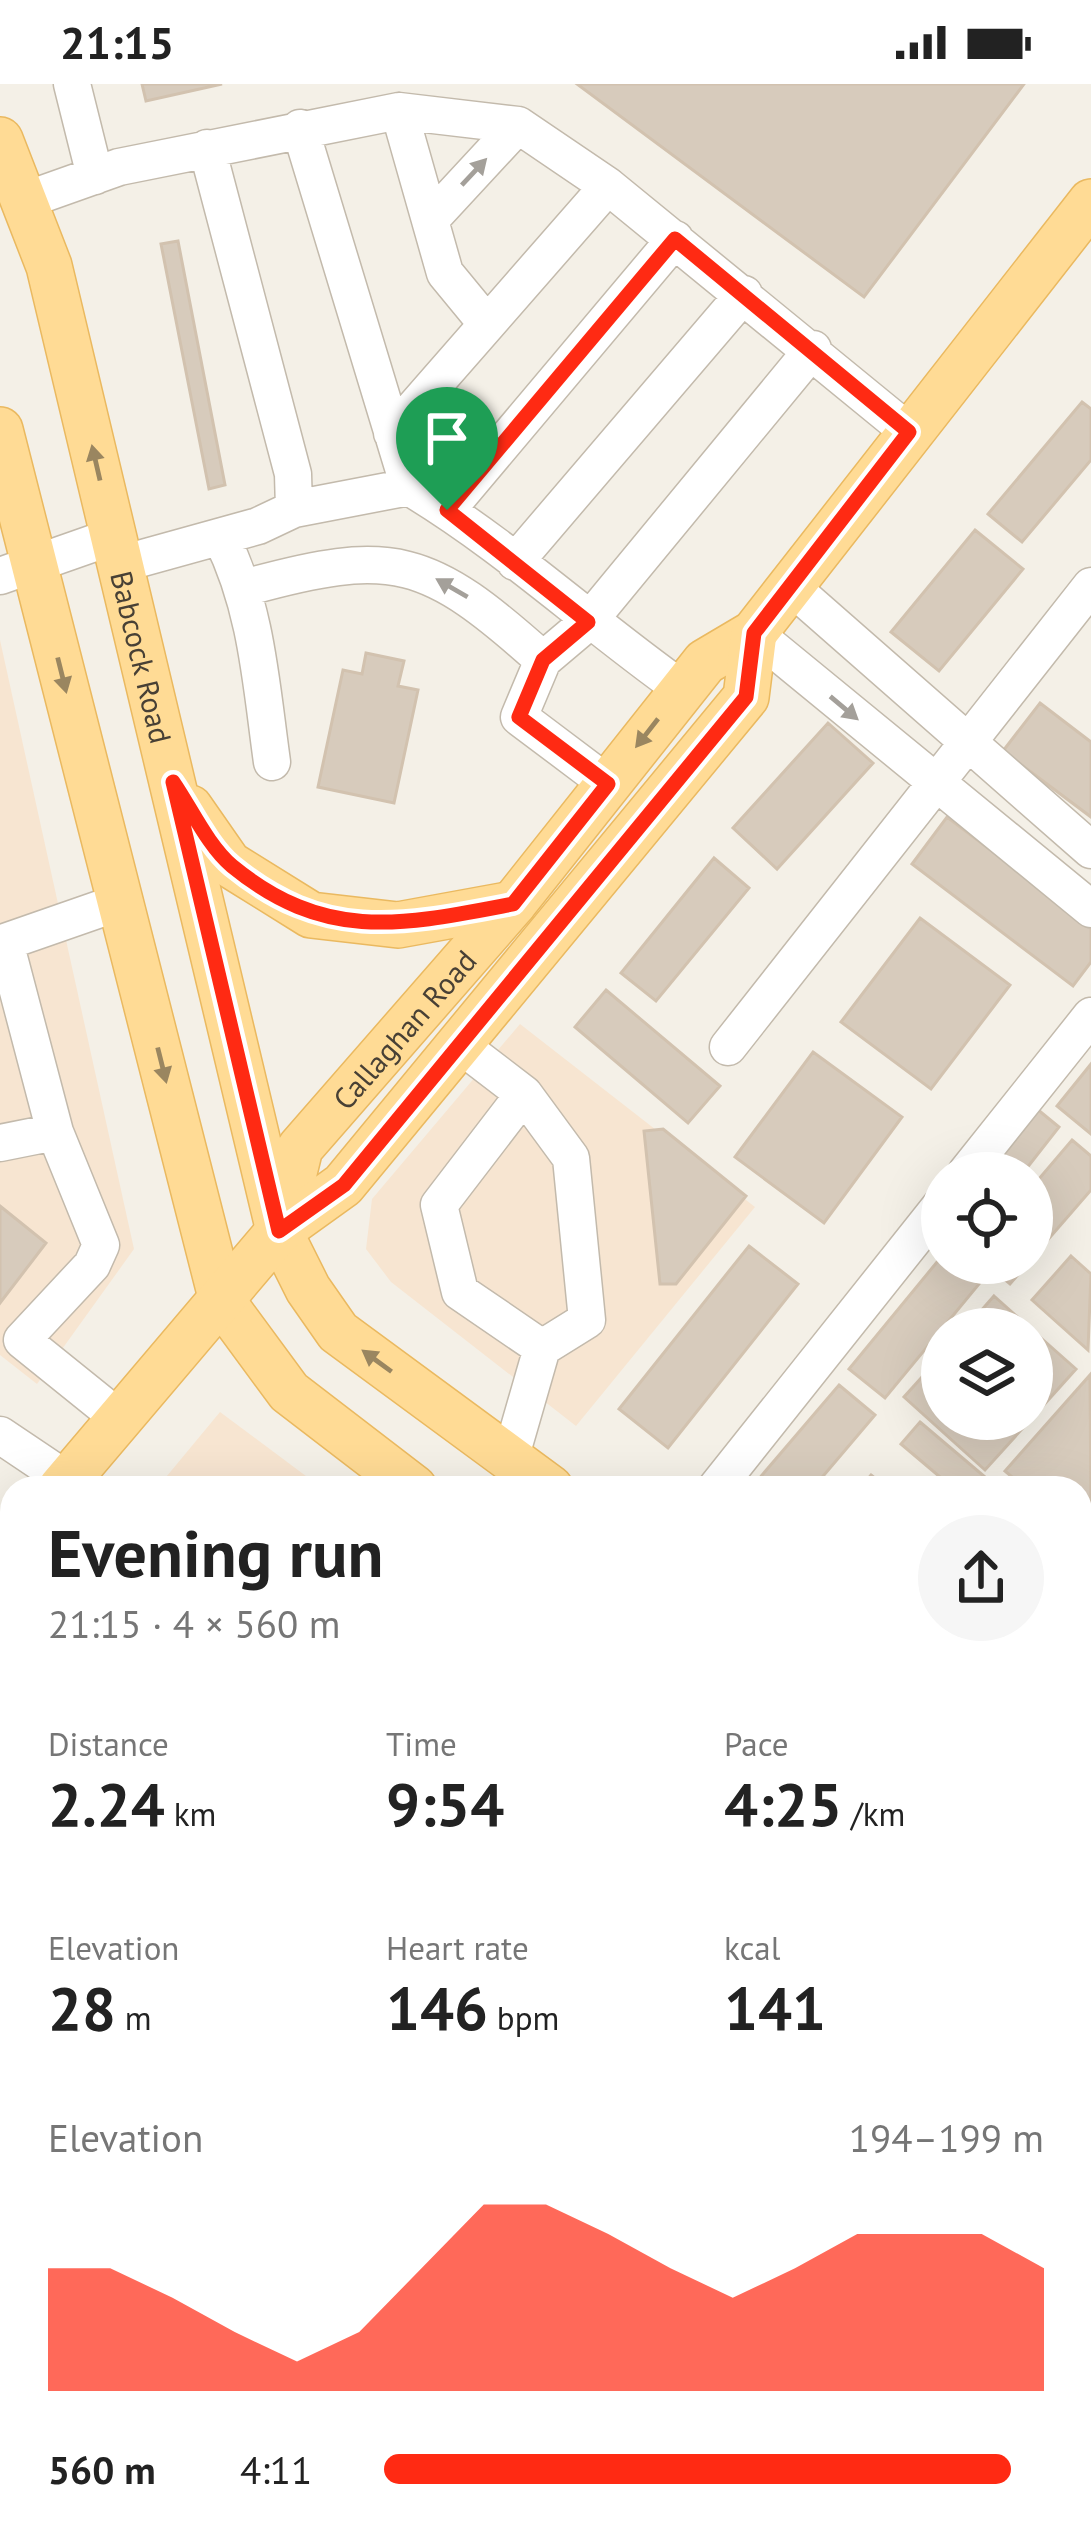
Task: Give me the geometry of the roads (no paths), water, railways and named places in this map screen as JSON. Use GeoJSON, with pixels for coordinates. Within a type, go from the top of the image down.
{"type":"FeatureCollection","features":[{"type":"Feature","properties":{"kind":"main road","name":"Babcock Road"},"geometry":{"type":"LineString","coordinates":[[0,140],[49,266],[279,1231],[308,1289],[338,1332],[533,1476]]}},
{"type":"Feature","properties":{"kind":"main road","name":"Callaghan Road"},"geometry":{"type":"LineString","coordinates":[[279,1231],[300,1148],[513,904],[682,689],[706,662],[754,633],[1091,202]]}},
{"type":"Feature","properties":{"kind":"main road"},"geometry":{"type":"LineString","coordinates":[[3,456],[17,569],[120,902],[222,1301],[290,1392],[398,1476]]}},
{"type":"Feature","properties":{"kind":"main road","name":"Callaghan Road"},"geometry":{"type":"LineString","coordinates":[[71,1476],[279,1231],[344,1185],[746,697],[754,633]]}},
{"type":"Feature","properties":{"kind":"main road"},"geometry":{"type":"LineString","coordinates":[[173,782],[229,864],[311,915],[398,925],[513,904]]}},
{"type":"Feature","properties":{"kind":"street"},"geometry":{"type":"LineString","coordinates":[[72,84],[95,176]]}},
{"type":"Feature","properties":{"kind":"street"},"geometry":{"type":"LineString","coordinates":[[26,200],[95,176],[208,148],[399,111],[518,125],[608,186],[814,349],[909,432]]}},
{"type":"Feature","properties":{"kind":"street"},"geometry":{"type":"LineString","coordinates":[[399,111],[446,273],[487,325]]}},
{"type":"Feature","properties":{"kind":"street"},"geometry":{"type":"LineString","coordinates":[[430,220],[518,125]]}},
{"type":"Feature","properties":{"kind":"street"},"geometry":{"type":"LineString","coordinates":[[301,128],[409,488]]}},
{"type":"Feature","properties":{"kind":"street"},"geometry":{"type":"LineString","coordinates":[[208,148],[293,474],[294,509]]}},
{"type":"Feature","properties":{"kind":"street"},"geometry":{"type":"LineString","coordinates":[[392,433],[608,186]]}},
{"type":"Feature","properties":{"kind":"street"},"geometry":{"type":"LineString","coordinates":[[447,510],[675,239]]}},
{"type":"Feature","properties":{"kind":"street"},"geometry":{"type":"LineString","coordinates":[[515,562],[744,294]]}},
{"type":"Feature","properties":{"kind":"street"},"geometry":{"type":"LineString","coordinates":[[608,784],[519,717],[543,660],[588,622],[814,349]]}},
{"type":"Feature","properties":{"kind":"street"},"geometry":{"type":"LineString","coordinates":[[17,569],[221,537],[294,509],[409,488],[447,510],[588,622],[682,689]]}},
{"type":"Feature","properties":{"kind":"street"},"geometry":{"type":"LineString","coordinates":[[221,537],[244,588],[260,657],[272,762]]}},
{"type":"Feature","properties":{"kind":"street"},"geometry":{"type":"LineString","coordinates":[[244,588],[316,568],[387,563],[450,584],[543,660]]}},
{"type":"Feature","properties":{"kind":"street"},"geometry":{"type":"LineString","coordinates":[[788,585],[1091,850]]}},
{"type":"Feature","properties":{"kind":"street"},"geometry":{"type":"LineString","coordinates":[[728,1047],[1091,586]]}},
{"type":"Feature","properties":{"kind":"street"},"geometry":{"type":"LineString","coordinates":[[754,633],[1091,909]]}},
{"type":"Feature","properties":{"kind":"street"},"geometry":{"type":"LineString","coordinates":[[120,902],[2,932],[6,981],[55,1132],[100,1246],[92,1265],[11,1341],[120,1419]]}},
{"type":"Feature","properties":{"kind":"street"},"geometry":{"type":"LineString","coordinates":[[983,1152],[1091,1016]]}},
{"type":"Feature","properties":{"kind":"street"},"geometry":{"type":"LineString","coordinates":[[460,1045],[524,1094],[571,1158],[587,1320],[542,1348],[510,1459]]}},
{"type":"Feature","properties":{"kind":"street"},"geometry":{"type":"LineString","coordinates":[[524,1094],[439,1205],[460,1292],[542,1348]]}},
{"type":"Feature","properties":{"kind":"street"},"geometry":{"type":"LineString","coordinates":[[0,1142],[55,1132]]}},
{"type":"Feature","properties":{"kind":"street"},"geometry":{"type":"LineString","coordinates":[[726,1476],[921,1230]]}},
{"type":"Feature","properties":{"kind":"street"},"geometry":{"type":"LineString","coordinates":[[0,1435],[54,1476]]}}]}
